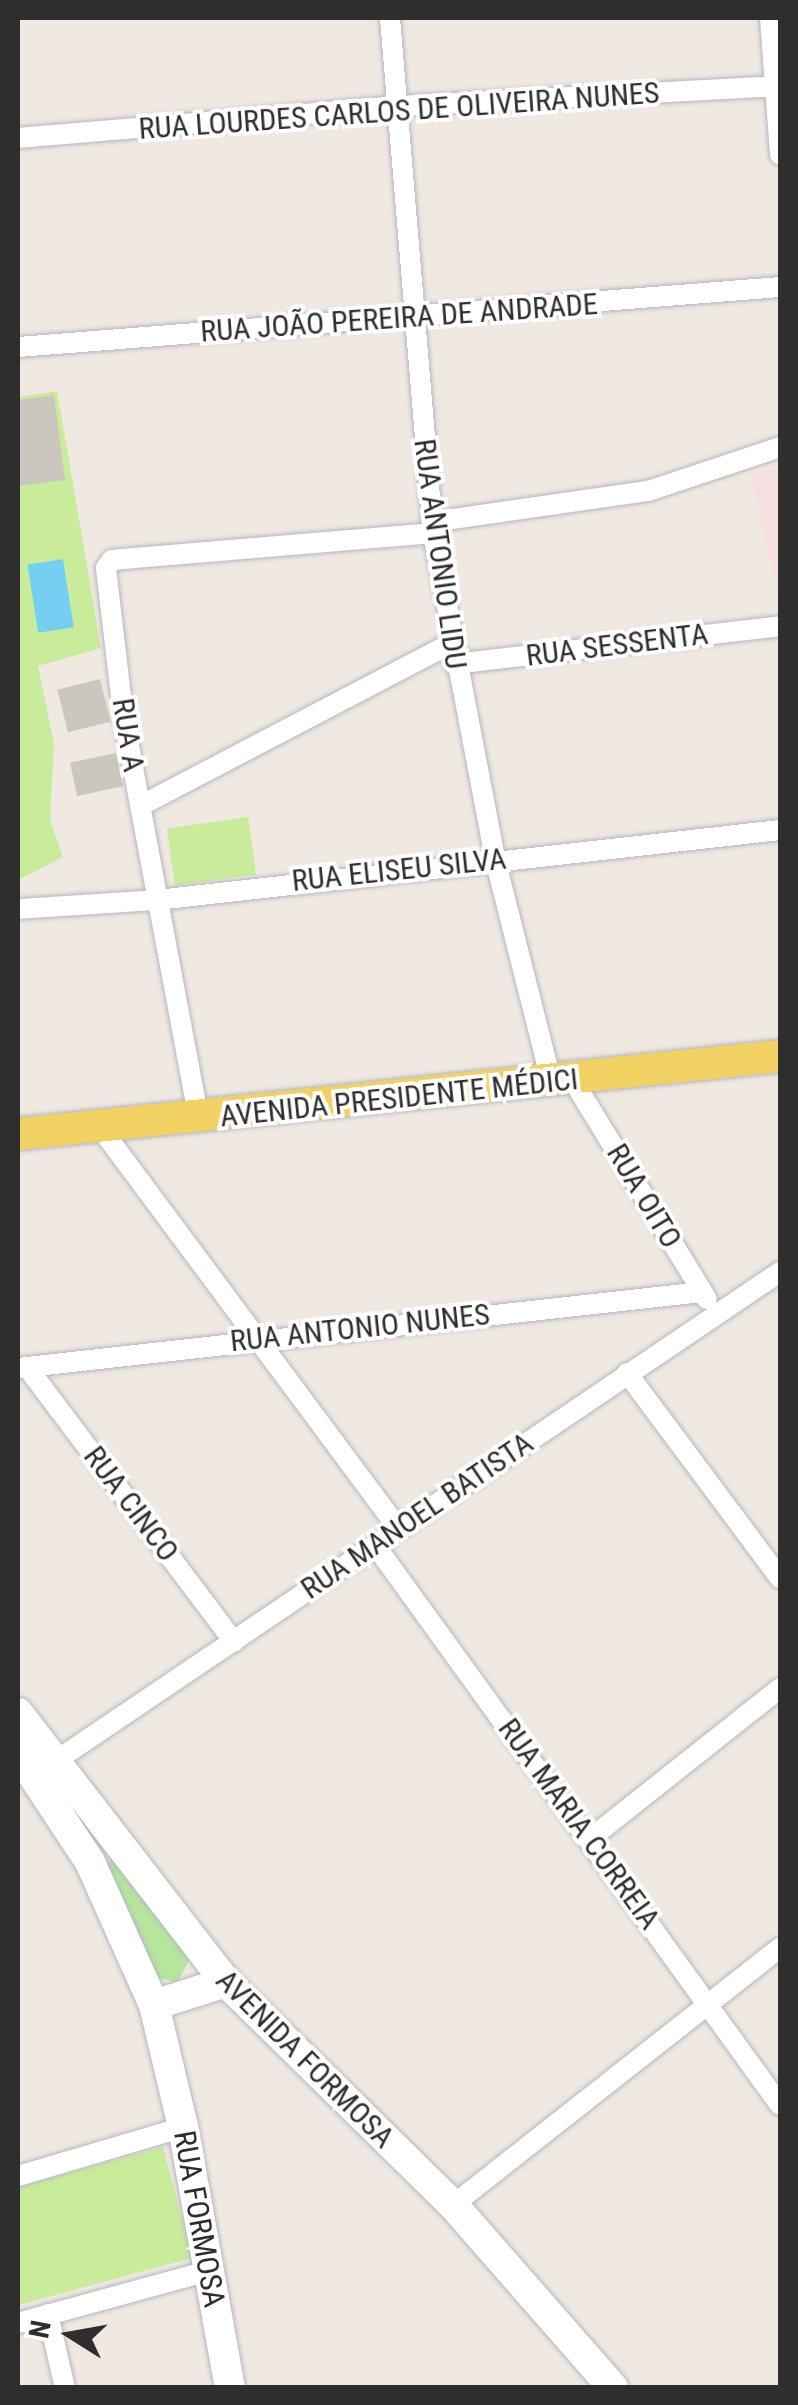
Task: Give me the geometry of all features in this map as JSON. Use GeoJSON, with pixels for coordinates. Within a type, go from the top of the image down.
{"type":"FeatureCollection","features":[{"type":"Feature","properties":{"kind":"main road","name":"AVENIDA PRESIDENTE MÉDICI"},"geometry":{"type":"LineString","coordinates":[[18,1134],[200,1120],[780,1056]]}},
{"type":"Feature","properties":{"kind":"main road","name":"AVENIDA FORMOSA"},"geometry":{"type":"LineString","coordinates":[[18,1713],[54,1762],[101,1853],[168,2052]]}},
{"type":"Feature","properties":{"kind":"main road","name":"AVENIDA FORMOSA"},"geometry":{"type":"LineString","coordinates":[[18,1754],[101,1853],[453,2205],[613,2388]]}},
{"type":"Feature","properties":{"kind":"main road"},"geometry":{"type":"LineString","coordinates":[[154,2005],[226,1982]]}},
{"type":"Feature","properties":{"kind":"main road","name":"RUA FORMOSA"},"geometry":{"type":"LineString","coordinates":[[168,2052],[230,2388]]}},
{"type":"Feature","properties":{"kind":"street","name":"RUA ANTONIO LIDU"},"geometry":{"type":"LineString","coordinates":[[390,18],[432,528],[452,654],[495,860],[561,1080]]}},
{"type":"Feature","properties":{"kind":"street"},"geometry":{"type":"LineString","coordinates":[[770,18],[778,86],[780,155]]}},
{"type":"Feature","properties":{"kind":"street","name":"RUA LOURDES CARLOS DE OLIVEIRA NUNES"},"geometry":{"type":"LineString","coordinates":[[18,138],[399,106],[778,86]]}},
{"type":"Feature","properties":{"kind":"street","name":"RUA JOÃO PEREIRA DE ANDRADE"},"geometry":{"type":"LineString","coordinates":[[18,347],[780,287]]}},
{"type":"Feature","properties":{"kind":"street"},"geometry":{"type":"LineString","coordinates":[[432,528],[648,491],[780,446]]}},
{"type":"Feature","properties":{"kind":"street","name":"RUA A"},"geometry":{"type":"LineString","coordinates":[[200,1120],[140,806],[106,568],[112,560],[432,528]]}},
{"type":"Feature","properties":{"kind":"street","name":"RUA SESSENTA"},"geometry":{"type":"LineString","coordinates":[[452,654],[780,626]]}},
{"type":"Feature","properties":{"kind":"street"},"geometry":{"type":"LineString","coordinates":[[140,806],[452,654]]}},
{"type":"Feature","properties":{"kind":"street","name":"RUA ELISEU SILVA"},"geometry":{"type":"LineString","coordinates":[[18,910],[157,900],[780,830]]}},
{"type":"Feature","properties":{"kind":"street","name":"RUA OITO"},"geometry":{"type":"LineString","coordinates":[[561,1080],[716,1313]]}},
{"type":"Feature","properties":{"kind":"street"},"geometry":{"type":"LineString","coordinates":[[100,1126],[262,1337],[398,1528]]}},
{"type":"Feature","properties":{"kind":"street","name":"RUA MANOEL BATISTA"},"geometry":{"type":"LineString","coordinates":[[54,1762],[780,1272]]}},
{"type":"Feature","properties":{"kind":"street","name":"RUA ANTONIO NUNES"},"geometry":{"type":"LineString","coordinates":[[22,1367],[262,1337],[702,1292]]}},
{"type":"Feature","properties":{"kind":"street","name":"RUA CINCO"},"geometry":{"type":"LineString","coordinates":[[22,1367],[234,1642]]}},
{"type":"Feature","properties":{"kind":"street"},"geometry":{"type":"LineString","coordinates":[[627,1374],[780,1578]]}},
{"type":"Feature","properties":{"kind":"street","name":"RUA MARIA CORREIA"},"geometry":{"type":"LineString","coordinates":[[375,1545],[780,2105]]}},
{"type":"Feature","properties":{"kind":"street"},"geometry":{"type":"LineString","coordinates":[[590,1838],[780,1688]]}},
{"type":"Feature","properties":{"kind":"street"},"geometry":{"type":"LineString","coordinates":[[453,2205],[780,1948]]}},
{"type":"Feature","properties":{"kind":"street"},"geometry":{"type":"LineString","coordinates":[[18,2176],[183,2127]]}},
{"type":"Feature","properties":{"kind":"street"},"geometry":{"type":"LineString","coordinates":[[18,2323],[208,2271]]}},
{"type":"Feature","properties":{"kind":"street"},"geometry":{"type":"LineString","coordinates":[[48,2314],[64,2388]]}},
{"type":"Feature","properties":{"kind":"shaded area"},"geometry":{"type":"Polygon","coordinates":[[[780,466],[780,604],[751,476],[780,466]]]}},
{"type":"Feature","properties":{"kind":"green space"},"geometry":{"type":"Polygon","coordinates":[[[57,391],[101,648],[38,666],[54,744],[50,820],[63,857],[18,880],[18,397],[57,391]]]}},
{"type":"Feature","properties":{"kind":"green space"},"geometry":{"type":"Polygon","coordinates":[[[248,817],[256,874],[175,886],[167,828],[248,817]]]}},
{"type":"Feature","properties":{"kind":"green space"},"geometry":{"type":"Polygon","coordinates":[[[115,1858],[190,1958],[178,1982],[153,1977],[104,1864],[115,1858]]]}},
{"type":"Feature","properties":{"kind":"green space"},"geometry":{"type":"Polygon","coordinates":[[[163,2147],[192,2258],[18,2305],[18,2187],[163,2147]]]}},
{"type":"Feature","properties":{"kind":"water"},"geometry":{"type":"Polygon","coordinates":[[[63,559],[74,627],[38,633],[27,565],[63,559]]]}},
{"type":"Feature","properties":{"kind":"building"},"geometry":{"type":"Polygon","coordinates":[[[54,395],[65,480],[18,486],[18,400],[54,395]]]}},
{"type":"Feature","properties":{"kind":"building"},"geometry":{"type":"Polygon","coordinates":[[[100,679],[111,722],[68,732],[57,690],[100,679]]]}},
{"type":"Feature","properties":{"kind":"building"},"geometry":{"type":"Polygon","coordinates":[[[116,753],[123,786],[77,796],[70,763],[116,753]]]}}]}
